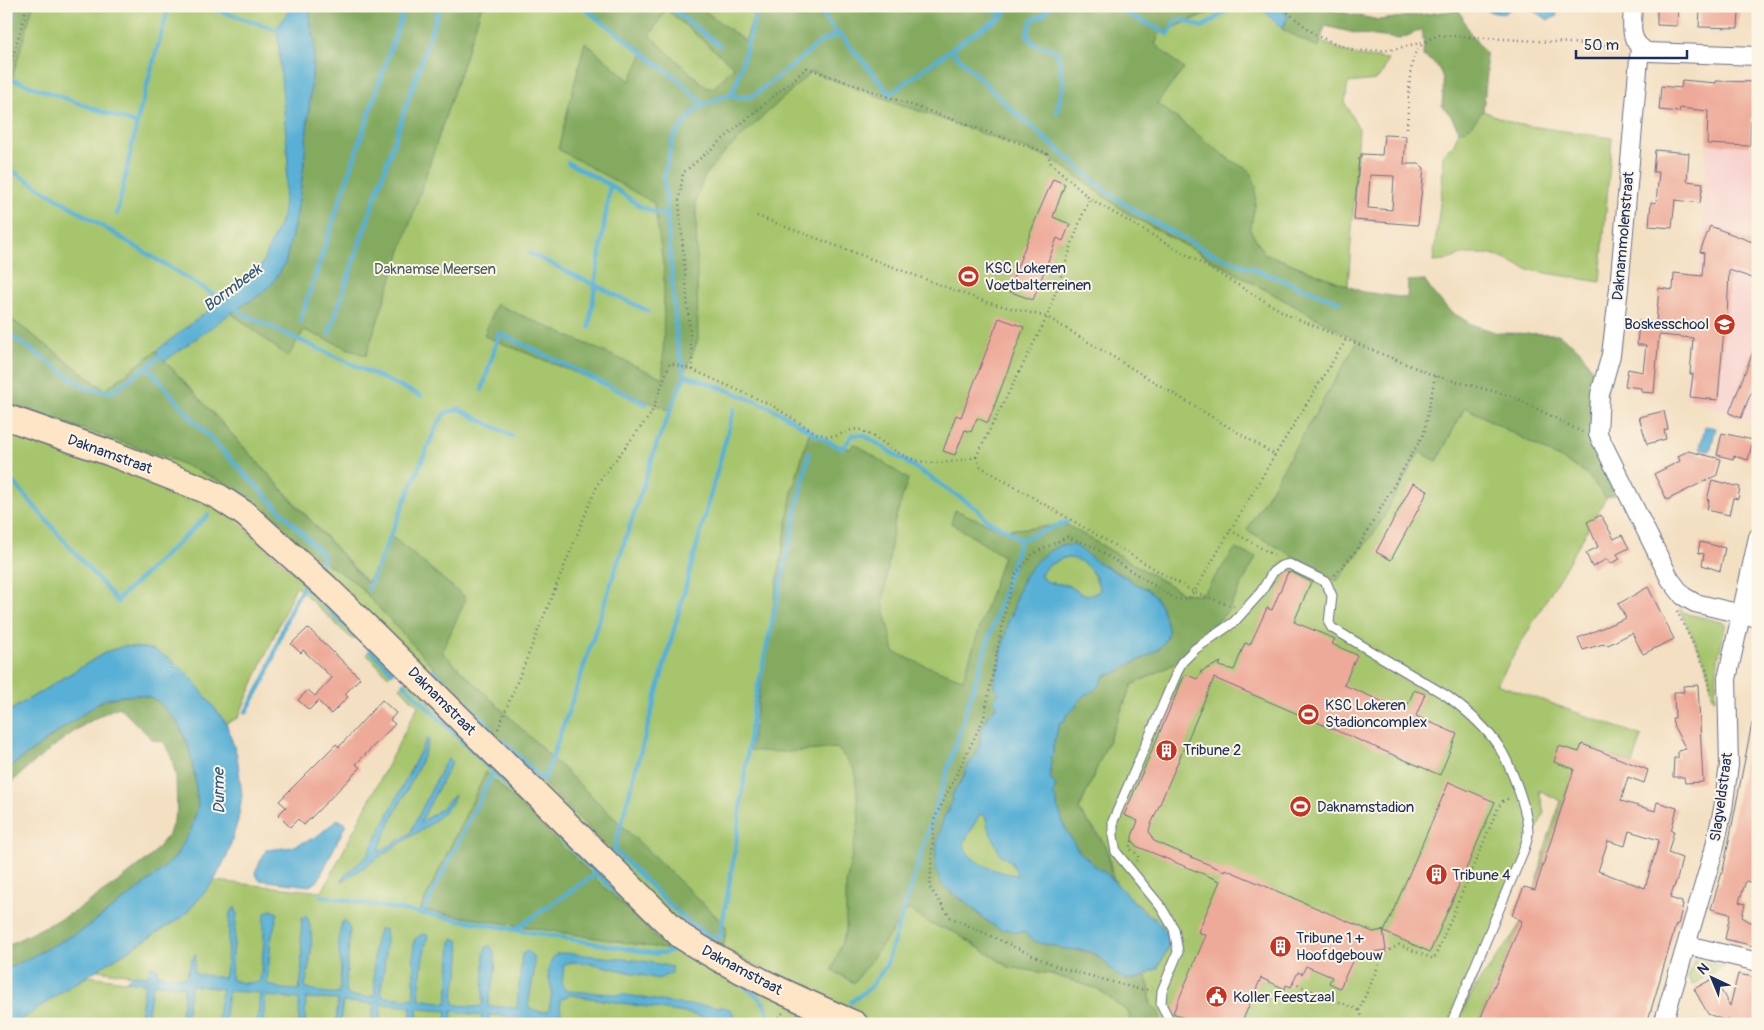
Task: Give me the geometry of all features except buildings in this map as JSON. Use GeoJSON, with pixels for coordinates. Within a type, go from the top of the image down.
{"type":"FeatureCollection","features":[{"type":"Feature","properties":{"kind":"street","name":"Daknammolenstraat"},"geometry":{"type":"LineString","coordinates":[[1633,6],[1631,32],[1634,40],[1640,47],[1612,355],[1600,394],[1598,434],[1670,578],[1683,596]]}},
{"type":"Feature","properties":{"kind":"street"},"geometry":{"type":"LineString","coordinates":[[1640,47],[1652,53],[1758,56]]}},
{"type":"Feature","properties":{"kind":"street","name":"Daknamstraat"},"geometry":{"type":"LineString","coordinates":[[6,417],[110,453],[205,490],[245,514],[326,587],[681,936],[698,947],[800,1000],[855,1024]]}},
{"type":"Feature","properties":{"kind":"street","name":"Slagveldstraat"},"geometry":{"type":"LineString","coordinates":[[1663,1024],[1714,850],[1723,809],[1728,765],[1727,679],[1758,537]]}},
{"type":"Feature","properties":{"kind":"street"},"geometry":{"type":"LineString","coordinates":[[1683,596],[1695,604],[1758,618]]}},
{"type":"Feature","properties":{"kind":"street"},"geometry":{"type":"LineString","coordinates":[[1687,946],[1758,962]]}},
{"type":"Feature","properties":{"kind":"lane"},"geometry":{"type":"LineString","coordinates":[[1167,1024],[1168,1018],[1161,1004],[1162,991],[1178,952],[1174,929],[1162,907],[1116,852],[1113,821],[1181,663],[1195,650],[1234,622],[1261,592],[1273,572],[1281,566],[1289,564],[1326,582],[1332,596],[1328,623],[1332,628],[1447,696],[1461,706],[1477,722],[1498,746],[1509,767],[1519,794],[1528,834],[1523,852],[1451,1024]]}},
{"type":"Feature","properties":{"kind":"path"},"geometry":{"type":"LineString","coordinates":[[10,66],[27,6]]}},
{"type":"Feature","properties":{"kind":"path"},"geometry":{"type":"LineString","coordinates":[[1280,6],[1317,36],[1356,51],[1390,50],[1424,42],[1438,35],[1640,47]]}},
{"type":"Feature","properties":{"kind":"path"},"geometry":{"type":"LineString","coordinates":[[1407,128],[1410,75],[1414,55],[1424,42]]}},
{"type":"Feature","properties":{"kind":"path"},"geometry":{"type":"LineString","coordinates":[[693,370],[679,201],[683,173],[807,68],[1047,154],[1051,163],[1090,199],[1290,316],[1434,376],[1512,396],[1582,432],[1598,434]]}},
{"type":"Feature","properties":{"kind":"path"},"geometry":{"type":"LineString","coordinates":[[1090,199],[1081,218],[1046,317],[976,457],[980,467],[1194,592],[1228,605],[1248,608]]}},
{"type":"Feature","properties":{"kind":"path"},"geometry":{"type":"LineString","coordinates":[[757,216],[986,302],[1046,317],[1275,455]]}},
{"type":"Feature","properties":{"kind":"path"},"geometry":{"type":"LineString","coordinates":[[1162,991],[1138,989],[1058,966],[950,917],[930,888],[934,820],[984,718],[1006,606],[1016,573],[1034,553],[1067,537],[1092,546],[1177,600],[1187,599],[1194,592],[1346,340]]}},
{"type":"Feature","properties":{"kind":"path"},"geometry":{"type":"LineString","coordinates":[[490,749],[600,481],[651,414],[670,363],[693,370],[771,405],[826,436],[836,436],[858,429],[902,455],[920,462],[937,464],[976,457]]}},
{"type":"Feature","properties":{"kind":"path"},"geometry":{"type":"LineString","coordinates":[[1326,582],[1340,571],[1356,551],[1424,433],[1434,376]]}},
{"type":"Feature","properties":{"kind":"path"},"geometry":{"type":"LineString","coordinates":[[1230,530],[1289,564]]}},
{"type":"Feature","properties":{"kind":"path"},"geometry":{"type":"LineString","coordinates":[[1683,596],[1677,611],[1706,671],[1711,698],[1728,712]]}},
{"type":"Feature","properties":{"kind":"path"},"geometry":{"type":"LineString","coordinates":[[1359,1010],[1384,953],[1400,945],[1434,958],[1498,808],[1503,802],[1519,794]]}},
{"type":"Feature","properties":{"kind":"path"},"geometry":{"type":"LineString","coordinates":[[1129,848],[1132,841]]}},
{"type":"Feature","properties":{"kind":"path"},"geometry":{"type":"LineString","coordinates":[[1293,982],[1359,1010],[1365,1024]]}},
{"type":"Feature","properties":{"kind":"shaded area","name":"Boskesschool"},"geometry":{"type":"Polygon","coordinates":[[[1706,144],[1758,147],[1758,424],[1686,397],[1704,218],[1706,144]]]}},
{"type":"Feature","properties":{"kind":"green space","name":"Daknamse Meersen"},"geometry":{"type":"Polygon","coordinates":[[[6,6],[784,6],[811,72],[1053,159],[1127,213],[1358,341],[1247,530],[1377,529],[1419,451],[1437,461],[1465,407],[1585,472],[1606,498],[1497,684],[1642,736],[1633,764],[1582,744],[1535,890],[1546,844],[1561,801],[1539,790],[1544,812],[1462,1013],[1476,986],[1522,921],[1478,1024],[1148,1024],[1151,1007],[1146,976],[1152,969],[1155,969],[1164,954],[1168,942],[1167,938],[1160,925],[1119,887],[1112,873],[1104,842],[1079,810],[1132,685],[1174,664],[1228,611],[1256,557],[1235,550],[1202,595],[1183,593],[1067,525],[1002,530],[955,510],[952,523],[1003,556],[929,790],[931,924],[954,932],[1009,967],[1051,974],[1098,989],[1129,1013],[1130,1024],[866,1024],[681,926],[290,544],[6,410],[6,403],[169,458],[220,481],[257,506],[315,556],[356,583],[507,747],[607,846],[686,918],[724,945],[726,926],[442,652],[465,597],[391,537],[368,583],[156,351],[105,390],[6,315],[6,6]]]}},
{"type":"Feature","properties":{"kind":"green space"},"geometry":{"type":"Polygon","coordinates":[[[6,6],[33,6],[11,82],[6,81],[6,6]]]}},
{"type":"Feature","properties":{"kind":"green space"},"geometry":{"type":"Polygon","coordinates":[[[311,6],[482,6],[366,356],[304,330],[288,357],[231,313],[259,295],[285,264],[297,213],[304,164],[315,41],[310,19],[311,6]]]}},
{"type":"Feature","properties":{"kind":"green space"},"geometry":{"type":"Polygon","coordinates":[[[581,6],[698,6],[745,41],[757,6],[1226,6],[1160,33],[1155,44],[1184,69],[1157,103],[1230,160],[1249,170],[1256,185],[1255,205],[1250,230],[1264,253],[1363,292],[1407,298],[1408,281],[1424,280],[1450,311],[1471,324],[1498,333],[1558,334],[1580,350],[1593,371],[1594,439],[1616,494],[1606,498],[1585,472],[1465,407],[1437,461],[1419,452],[1377,529],[1337,581],[1247,530],[1358,341],[1127,213],[1053,159],[811,72],[724,153],[709,170],[700,187],[696,202],[698,340],[669,410],[484,336],[496,304],[663,378],[664,271],[654,203],[558,149],[585,42],[630,81],[644,51],[581,6]],[[666,9],[650,36],[707,88],[714,87],[734,67],[666,9]]]}},
{"type":"Feature","properties":{"kind":"green space"},"geometry":{"type":"Polygon","coordinates":[[[1226,6],[1259,6],[1282,29],[1318,47],[1320,41],[1356,56],[1388,59],[1383,72],[1376,80],[1348,83],[1345,103],[1359,129],[1348,286],[1264,253],[1250,230],[1255,205],[1249,170],[1230,161],[1157,103],[1155,44],[1160,33],[1226,6]]]}},
{"type":"Feature","properties":{"kind":"green space"},"geometry":{"type":"Polygon","coordinates":[[[1279,6],[1324,6],[1340,12],[1379,20],[1459,10],[1468,30],[1485,53],[1487,73],[1483,111],[1469,128],[1459,131],[1451,116],[1442,106],[1443,82],[1440,71],[1431,61],[1423,56],[1424,43],[1421,30],[1400,39],[1359,34],[1325,26],[1318,48],[1282,29],[1288,16],[1279,6]]]}},
{"type":"Feature","properties":{"kind":"green space"},"geometry":{"type":"Polygon","coordinates":[[[1483,111],[1516,124],[1612,138],[1600,282],[1529,270],[1492,254],[1464,254],[1445,261],[1433,262],[1442,188],[1443,153],[1453,146],[1459,131],[1469,128],[1483,111]]]}},
{"type":"Feature","properties":{"kind":"green space"},"geometry":{"type":"Polygon","coordinates":[[[6,315],[105,390],[156,351],[367,583],[391,536],[466,598],[442,652],[726,926],[724,945],[686,918],[607,846],[507,747],[356,583],[315,556],[257,506],[220,481],[169,458],[6,403],[6,315]]]}},
{"type":"Feature","properties":{"kind":"green space"},"geometry":{"type":"Polygon","coordinates":[[[6,423],[223,508],[360,633],[353,640],[296,586],[238,718],[226,723],[210,703],[152,649],[124,646],[106,652],[6,713],[6,423]]]}},
{"type":"Feature","properties":{"kind":"green space"},"geometry":{"type":"Polygon","coordinates":[[[809,433],[850,449],[854,443],[908,479],[894,524],[883,603],[894,652],[963,679],[1003,556],[951,523],[955,510],[1002,530],[1067,525],[1183,593],[1202,595],[1235,549],[1256,557],[1228,611],[1174,664],[1132,685],[1079,810],[1107,848],[1111,875],[1117,886],[1106,873],[1078,850],[1063,824],[1053,796],[1055,787],[1050,777],[1050,757],[1053,754],[1053,746],[1060,722],[1076,707],[1079,700],[1106,676],[1114,674],[1160,648],[1168,631],[1161,605],[1149,590],[1129,581],[1128,578],[1097,562],[1078,548],[1023,578],[1007,628],[1002,656],[994,678],[1000,693],[993,700],[996,703],[995,709],[987,716],[979,742],[980,746],[968,766],[963,779],[952,795],[952,801],[948,812],[945,814],[937,845],[948,889],[953,895],[968,904],[984,920],[1013,932],[1024,932],[1032,938],[1049,945],[1093,954],[1123,978],[1132,979],[1146,976],[1149,986],[1150,1004],[1161,1017],[1161,1024],[1130,1024],[1129,1013],[1098,989],[1051,974],[1009,967],[954,932],[931,924],[908,909],[854,983],[832,970],[846,931],[846,884],[859,820],[855,770],[837,748],[783,752],[750,750],[792,491],[809,433]]]}},
{"type":"Feature","properties":{"kind":"green space"},"geometry":{"type":"Polygon","coordinates":[[[1063,558],[1071,558],[1088,566],[1100,590],[1092,595],[1086,595],[1069,586],[1046,581],[1040,575],[1047,566],[1063,558]]]}},
{"type":"Feature","properties":{"kind":"green space"},"geometry":{"type":"Polygon","coordinates":[[[1679,609],[1688,614],[1726,623],[1718,659],[1715,699],[1713,699],[1707,666],[1679,609]]]}},
{"type":"Feature","properties":{"kind":"green space"},"geometry":{"type":"Polygon","coordinates":[[[375,645],[397,667],[388,676],[366,654],[375,645]]]}},
{"type":"Feature","properties":{"kind":"green space"},"geometry":{"type":"Polygon","coordinates":[[[408,680],[611,875],[835,1024],[15,1024],[69,987],[89,976],[125,981],[132,975],[97,970],[184,916],[214,881],[322,892],[418,706],[400,687],[408,680]],[[486,773],[421,910],[670,949],[486,773]]]}},
{"type":"Feature","properties":{"kind":"green space"},"geometry":{"type":"Polygon","coordinates":[[[139,695],[158,701],[176,720],[189,747],[198,806],[191,830],[174,859],[139,889],[83,930],[6,970],[6,946],[74,912],[122,879],[151,856],[169,834],[177,811],[176,777],[172,759],[164,742],[153,740],[119,707],[74,732],[45,753],[6,787],[6,770],[95,705],[122,696],[139,695]]]}},
{"type":"Feature","properties":{"kind":"green space"},"geometry":{"type":"Polygon","coordinates":[[[486,772],[662,943],[672,950],[420,910],[486,772]]]}},
{"type":"Feature","properties":{"kind":"green space"},"geometry":{"type":"Polygon","coordinates":[[[980,814],[984,815],[1000,854],[1011,862],[1018,873],[1017,875],[984,866],[976,862],[966,850],[964,842],[980,814]]]}},
{"type":"Feature","properties":{"kind":"green space"},"geometry":{"type":"Polygon","coordinates":[[[1694,960],[1724,966],[1692,985],[1688,978],[1694,960]]]}},
{"type":"Feature","properties":{"kind":"water"},"geometry":{"type":"Polygon","coordinates":[[[292,6],[311,6],[310,19],[315,41],[304,164],[297,213],[285,264],[272,284],[259,295],[165,361],[156,351],[259,271],[282,218],[288,160],[277,28],[292,6]]]}},
{"type":"Feature","properties":{"kind":"water"},"geometry":{"type":"Polygon","coordinates":[[[1259,6],[1279,6],[1288,16],[1282,29],[1259,6]]]}},
{"type":"Feature","properties":{"kind":"water"},"geometry":{"type":"Polygon","coordinates":[[[1486,6],[1515,6],[1500,14],[1485,9],[1486,6]]]}},
{"type":"Feature","properties":{"kind":"water"},"geometry":{"type":"Polygon","coordinates":[[[1521,6],[1556,6],[1557,14],[1556,17],[1548,20],[1533,10],[1521,6]]]}},
{"type":"Feature","properties":{"kind":"water"},"geometry":{"type":"Polygon","coordinates":[[[1705,426],[1716,428],[1710,451],[1700,448],[1705,426]]]}},
{"type":"Feature","properties":{"kind":"water"},"geometry":{"type":"Polygon","coordinates":[[[1061,545],[1076,546],[1097,562],[1148,590],[1161,605],[1168,628],[1166,639],[1154,652],[1114,674],[1103,677],[1097,688],[1085,694],[1066,716],[1065,721],[1060,722],[1053,746],[1053,754],[1050,757],[1050,774],[1052,781],[1056,785],[1053,796],[1057,799],[1057,807],[1063,824],[1078,850],[1106,873],[1149,916],[1157,920],[1168,939],[1168,949],[1157,969],[1140,978],[1131,980],[1117,975],[1093,952],[1042,944],[1031,939],[1024,932],[1001,930],[947,889],[941,882],[936,866],[940,830],[952,801],[952,795],[976,755],[976,750],[980,746],[983,726],[995,709],[996,703],[993,698],[1000,693],[994,687],[994,683],[1002,656],[1009,618],[1012,615],[1018,592],[1033,565],[1050,551],[1061,545]],[[1063,558],[1047,566],[1040,575],[1046,581],[1068,586],[1086,595],[1097,593],[1100,590],[1088,566],[1077,560],[1063,558]],[[980,814],[964,842],[970,856],[984,866],[1017,875],[1011,862],[1000,854],[987,825],[987,820],[984,815],[980,814]]]}},
{"type":"Feature","properties":{"kind":"water","name":"Durme"},"geometry":{"type":"Polygon","coordinates":[[[124,646],[152,649],[169,658],[190,676],[226,723],[237,755],[242,795],[238,820],[227,856],[214,881],[184,916],[69,987],[15,1024],[6,1024],[6,970],[83,930],[139,889],[174,859],[191,830],[198,806],[189,747],[176,720],[158,701],[149,697],[139,695],[104,699],[6,770],[6,713],[106,652],[124,646]]]}},
{"type":"Feature","properties":{"kind":"water"},"geometry":{"type":"Polygon","coordinates":[[[427,738],[429,740],[424,754],[383,838],[378,853],[410,833],[443,766],[449,758],[452,762],[420,823],[437,812],[455,795],[451,805],[432,823],[341,882],[344,876],[367,856],[427,738]]]}},
{"type":"Feature","properties":{"kind":"water"},"geometry":{"type":"Polygon","coordinates":[[[338,819],[346,824],[318,881],[309,886],[259,880],[255,872],[266,850],[292,847],[316,837],[338,819]]]}},
{"type":"Feature","properties":{"kind":"water"},"geometry":{"type":"Polygon","coordinates":[[[235,907],[237,913],[231,975],[232,980],[243,983],[260,982],[264,918],[266,912],[271,910],[278,913],[271,940],[267,984],[282,989],[299,990],[302,972],[302,918],[306,915],[312,941],[305,987],[320,992],[339,994],[341,969],[338,941],[342,922],[345,920],[350,929],[345,991],[350,996],[368,997],[375,995],[374,962],[376,938],[379,930],[385,929],[386,949],[381,994],[384,997],[413,999],[414,940],[422,934],[428,935],[422,963],[419,999],[447,1003],[451,941],[454,939],[458,940],[460,947],[459,969],[453,998],[454,1003],[457,1005],[479,1007],[483,1003],[484,954],[486,947],[490,945],[495,959],[495,967],[488,1006],[517,1008],[522,954],[528,951],[534,957],[534,972],[528,1007],[540,1012],[549,1011],[552,991],[548,970],[556,954],[564,953],[644,961],[672,967],[672,973],[658,979],[594,964],[573,962],[564,964],[562,985],[566,991],[627,995],[677,1004],[723,1007],[730,1009],[735,1016],[735,1021],[720,1022],[691,1014],[570,995],[560,1000],[561,1015],[631,1024],[572,1024],[559,1021],[558,1024],[548,1024],[548,1021],[525,1019],[525,1024],[518,1024],[518,1019],[514,1017],[489,1015],[488,1024],[481,1024],[482,1016],[452,1011],[451,1024],[445,1024],[447,1011],[417,1009],[418,1024],[410,1024],[411,1007],[382,1004],[379,1024],[371,1024],[374,1004],[343,1002],[340,1024],[336,1024],[338,1000],[306,998],[305,1024],[299,1024],[299,999],[266,996],[263,1024],[257,1024],[260,993],[228,991],[224,1024],[217,1024],[222,989],[191,985],[185,1024],[179,1024],[184,986],[153,984],[146,1024],[139,1024],[145,983],[125,981],[132,975],[148,976],[152,965],[156,968],[158,975],[186,977],[196,953],[194,971],[196,974],[224,978],[230,913],[235,907]]]}},
{"type":"Feature","properties":{"kind":"waterway"},"geometry":{"type":"LineString","coordinates":[[6,37],[16,6]]}},
{"type":"Feature","properties":{"kind":"waterway"},"geometry":{"type":"LineString","coordinates":[[117,214],[139,114],[169,6]]}},
{"type":"Feature","properties":{"kind":"waterway"},"geometry":{"type":"LineString","coordinates":[[204,6],[281,31]]}},
{"type":"Feature","properties":{"kind":"waterway"},"geometry":{"type":"LineString","coordinates":[[300,321],[405,6]]}},
{"type":"Feature","properties":{"kind":"waterway"},"geometry":{"type":"LineString","coordinates":[[329,334],[440,6]]}},
{"type":"Feature","properties":{"kind":"waterway"},"geometry":{"type":"LineString","coordinates":[[581,6],[676,78],[704,105]]}},
{"type":"Feature","properties":{"kind":"waterway"},"geometry":{"type":"LineString","coordinates":[[668,6],[720,46]]}},
{"type":"Feature","properties":{"kind":"waterway"},"geometry":{"type":"LineString","coordinates":[[731,95],[737,82],[758,6]]}},
{"type":"Feature","properties":{"kind":"waterway"},"geometry":{"type":"LineString","coordinates":[[816,6],[838,35]]}},
{"type":"Feature","properties":{"kind":"waterway"},"geometry":{"type":"LineString","coordinates":[[983,6],[1004,15]]}},
{"type":"Feature","properties":{"kind":"waterway"},"geometry":{"type":"LineString","coordinates":[[1010,6],[1004,15],[967,38],[890,94],[840,34],[822,41],[756,94],[748,97],[724,96],[696,109],[673,138],[664,177],[677,342],[685,375],[739,394],[771,408],[842,448],[852,435],[864,435],[936,481],[977,509],[987,520],[1013,534],[1020,540],[1067,522]]}},
{"type":"Feature","properties":{"kind":"waterway"},"geometry":{"type":"LineString","coordinates":[[1051,6],[1042,16],[1032,20],[1027,35],[1033,43],[1058,52],[1063,86],[1057,112]]}},
{"type":"Feature","properties":{"kind":"waterway"},"geometry":{"type":"LineString","coordinates":[[1112,6],[1168,34],[1176,21],[1182,20],[1202,27],[1235,6]]}},
{"type":"Feature","properties":{"kind":"waterway"},"geometry":{"type":"LineString","coordinates":[[951,50],[1009,107],[1107,192],[1141,215],[1208,252],[1340,302]]}},
{"type":"Feature","properties":{"kind":"waterway"},"geometry":{"type":"LineString","coordinates":[[14,80],[137,124]]}},
{"type":"Feature","properties":{"kind":"waterway"},"geometry":{"type":"LineString","coordinates":[[568,163],[610,185],[641,207],[667,217]]}},
{"type":"Feature","properties":{"kind":"waterway"},"geometry":{"type":"LineString","coordinates":[[6,167],[226,302]]}},
{"type":"Feature","properties":{"kind":"waterway"},"geometry":{"type":"LineString","coordinates":[[589,327],[610,185]]}},
{"type":"Feature","properties":{"kind":"waterway"},"geometry":{"type":"LineString","coordinates":[[529,253],[648,311]]}},
{"type":"Feature","properties":{"kind":"waterway"},"geometry":{"type":"LineString","coordinates":[[233,307],[243,314],[421,396]]}},
{"type":"Feature","properties":{"kind":"waterway","name":"Bormbeek"},"geometry":{"type":"LineString","coordinates":[[6,332],[87,389],[112,392],[165,353]]}},
{"type":"Feature","properties":{"kind":"waterway"},"geometry":{"type":"LineString","coordinates":[[482,390],[499,333],[646,404]]}},
{"type":"Feature","properties":{"kind":"waterway"},"geometry":{"type":"LineString","coordinates":[[147,366],[192,419],[323,555],[320,569]]}},
{"type":"Feature","properties":{"kind":"waterway"},"geometry":{"type":"LineString","coordinates":[[502,740],[543,780],[576,690],[657,443],[685,375]]}},
{"type":"Feature","properties":{"kind":"waterway"},"geometry":{"type":"LineString","coordinates":[[368,589],[437,425],[445,413],[459,409],[512,436]]}},
{"type":"Feature","properties":{"kind":"waterway"},"geometry":{"type":"LineString","coordinates":[[734,409],[614,850],[683,918],[709,936],[720,938],[736,844],[753,710],[809,453]]}},
{"type":"Feature","properties":{"kind":"waterway"},"geometry":{"type":"LineString","coordinates":[[14,483],[118,602]]}},
{"type":"Feature","properties":{"kind":"waterway"},"geometry":{"type":"LineString","coordinates":[[116,601],[208,515]]}},
{"type":"Feature","properties":{"kind":"waterway"},"geometry":{"type":"LineString","coordinates":[[851,1002],[870,988],[886,966],[1020,540]]}},
{"type":"Feature","properties":{"kind":"waterway"},"geometry":{"type":"LineString","coordinates":[[305,585],[356,636]]}},
{"type":"Feature","properties":{"kind":"waterway"},"geometry":{"type":"LineString","coordinates":[[246,712],[266,676],[288,617],[304,586]]}},
{"type":"Feature","properties":{"kind":"waterway"},"geometry":{"type":"LineString","coordinates":[[370,650],[392,672]]}},
{"type":"Feature","properties":{"kind":"waterway"},"geometry":{"type":"LineString","coordinates":[[434,671],[491,728]]}},
{"type":"Feature","properties":{"kind":"waterway"},"geometry":{"type":"LineString","coordinates":[[404,684],[653,929],[676,949],[702,963]]}},
{"type":"Feature","properties":{"kind":"waterway"},"geometry":{"type":"LineString","coordinates":[[422,914],[493,773]]}},
{"type":"Feature","properties":{"kind":"waterway"},"geometry":{"type":"LineString","coordinates":[[514,930],[596,874]]}},
{"type":"Feature","properties":{"kind":"waterway"},"geometry":{"type":"LineString","coordinates":[[321,896],[657,954],[676,949]]}},
{"type":"Feature","properties":{"kind":"waterway"},"geometry":{"type":"LineString","coordinates":[[719,973],[755,994],[761,1000],[768,1014]]}},
{"type":"Feature","properties":{"kind":"place","name":"KSC Lokeren Voetbalterreinen"},"geometry":{"type":"Point","coordinates":[969,277]}},
{"type":"Feature","properties":{"kind":"place","name":"Boskesschool"},"geometry":{"type":"Point","coordinates":[1725,324]}},
{"type":"Feature","properties":{"kind":"place","name":"KSC Lokeren Stadioncomplex"},"geometry":{"type":"Point","coordinates":[1309,714]}},
{"type":"Feature","properties":{"kind":"place","name":"Tribune 2"},"geometry":{"type":"Point","coordinates":[1167,750]}},
{"type":"Feature","properties":{"kind":"place","name":"Daknamstadion"},"geometry":{"type":"Point","coordinates":[1301,807]}},
{"type":"Feature","properties":{"kind":"place","name":"Tribune 4"},"geometry":{"type":"Point","coordinates":[1436,875]}},
{"type":"Feature","properties":{"kind":"place","name":"Tribune 1 + Hoofdgebouw"},"geometry":{"type":"Point","coordinates":[1280,947]}},
{"type":"Feature","properties":{"kind":"place","name":"Koller Feestzaal"},"geometry":{"type":"Point","coordinates":[1217,997]}}]}
